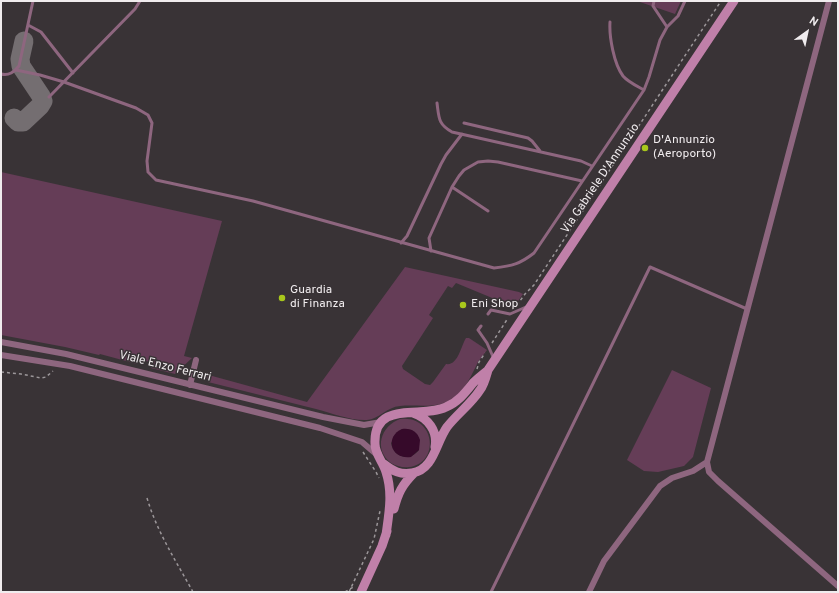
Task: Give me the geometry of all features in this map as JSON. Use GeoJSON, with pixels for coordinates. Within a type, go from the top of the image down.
{"type":"FeatureCollection","features":[{"type":"Feature","properties":{"kind":"main road","name":"Via Gabriele D'Annunzio"},"geometry":{"type":"LineString","coordinates":[[488,370],[734,1]]}},
{"type":"Feature","properties":{"kind":"main road"},"geometry":{"type":"LineString","coordinates":[[488,370],[481,389],[448,426],[429,464],[423,469],[414,473],[404,474],[395,472],[374,459],[375,435],[381,422],[387,417],[399,412],[436,411],[453,404],[462,397],[488,370]]}},
{"type":"Feature","properties":{"kind":"main road"},"geometry":{"type":"LineString","coordinates":[[412,412],[424,418],[430,424],[435,436],[435,451]]}},
{"type":"Feature","properties":{"kind":"main road"},"geometry":{"type":"LineString","coordinates":[[361,592],[382,546],[383,531],[391,499],[390,484],[384,464]]}},
{"type":"Feature","properties":{"kind":"main road"},"geometry":{"type":"LineString","coordinates":[[383,531],[393,517],[399,492],[403,484],[414,473]]}},
{"type":"Feature","properties":{"kind":"street"},"geometry":{"type":"LineString","coordinates":[[829,1],[707,462],[709,472],[718,482],[838,586]]}},
{"type":"Feature","properties":{"kind":"street","name":"Viale Enzo Ferrari"},"geometry":{"type":"LineString","coordinates":[[1,342],[66,354],[323,417],[364,425],[381,422]]}},
{"type":"Feature","properties":{"kind":"street","name":"Viale Enzo Ferrari"},"geometry":{"type":"LineString","coordinates":[[1,355],[70,366],[320,428],[362,442],[374,459]]}},
{"type":"Feature","properties":{"kind":"street"},"geometry":{"type":"LineString","coordinates":[[190,385],[196,360]]}},
{"type":"Feature","properties":{"kind":"street"},"geometry":{"type":"LineString","coordinates":[[589,592],[604,561],[660,486],[672,478],[693,471],[707,462]]}},
{"type":"Feature","properties":{"kind":"lane"},"geometry":{"type":"LineString","coordinates":[[1,74],[8,75],[16,70],[20,61],[33,1]]}},
{"type":"Feature","properties":{"kind":"lane"},"geometry":{"type":"LineString","coordinates":[[49,97],[130,14],[140,1]]}},
{"type":"Feature","properties":{"kind":"lane"},"geometry":{"type":"LineString","coordinates":[[654,1],[653,6],[667,27]]}},
{"type":"Feature","properties":{"kind":"lane"},"geometry":{"type":"LineString","coordinates":[[16,70],[64,82],[136,108],[148,115],[152,123],[147,160],[148,172],[156,180],[253,201],[494,268],[511,266],[524,262],[534,254],[644,90],[660,40],[667,27],[678,16],[685,1]]}},
{"type":"Feature","properties":{"kind":"lane"},"geometry":{"type":"LineString","coordinates":[[610,22],[609,31],[617,65],[624,77],[644,90]]}},
{"type":"Feature","properties":{"kind":"lane"},"geometry":{"type":"LineString","coordinates":[[28,25],[41,32],[73,73]]}},
{"type":"Feature","properties":{"kind":"lane"},"geometry":{"type":"LineString","coordinates":[[438,103],[439,120],[444,127],[452,132],[540,151],[581,161],[592,166]]}},
{"type":"Feature","properties":{"kind":"lane"},"geometry":{"type":"LineString","coordinates":[[464,123],[528,138],[540,151]]}},
{"type":"Feature","properties":{"kind":"lane"},"geometry":{"type":"LineString","coordinates":[[401,243],[407,236],[446,155],[462,134]]}},
{"type":"Feature","properties":{"kind":"lane"},"geometry":{"type":"LineString","coordinates":[[431,251],[430,238],[452,187],[464,170],[478,162],[498,162],[582,181]]}},
{"type":"Feature","properties":{"kind":"lane"},"geometry":{"type":"LineString","coordinates":[[452,187],[488,211]]}},
{"type":"Feature","properties":{"kind":"lane"},"geometry":{"type":"LineString","coordinates":[[491,592],[650,267],[747,308]]}},
{"type":"Feature","properties":{"kind":"lane"},"geometry":{"type":"LineString","coordinates":[[488,314],[491,310],[510,314],[530,306]]}},
{"type":"Feature","properties":{"kind":"lane"},"geometry":{"type":"LineString","coordinates":[[481,326],[478,330],[495,360]]}},
{"type":"Feature","properties":{"kind":"path"},"geometry":{"type":"LineString","coordinates":[[474,374],[479,362],[510,314],[534,285],[721,1]]}},
{"type":"Feature","properties":{"kind":"path"},"geometry":{"type":"LineString","coordinates":[[1,372],[41,378],[46,377],[52,371],[57,369]]}},
{"type":"Feature","properties":{"kind":"path"},"geometry":{"type":"LineString","coordinates":[[363,451],[379,479]]}},
{"type":"Feature","properties":{"kind":"path"},"geometry":{"type":"LineString","coordinates":[[147,498],[153,518],[165,544],[193,592]]}},
{"type":"Feature","properties":{"kind":"path"},"geometry":{"type":"LineString","coordinates":[[349,592],[374,539],[381,510]]}},
{"type":"Feature","properties":{"kind":"path"},"geometry":{"type":"LineString","coordinates":[[373,549],[383,531]]}},
{"type":"Feature","properties":{"kind":"path"},"geometry":{"type":"LineString","coordinates":[[352,592],[370,555]]}},
{"type":"Feature","properties":{"kind":"shaded area"},"geometry":{"type":"Polygon","coordinates":[[[637,1],[681,1],[675,14],[637,1]]]}},
{"type":"Feature","properties":{"kind":"shaded area"},"geometry":{"type":"Polygon","coordinates":[[[1,172],[222,221],[184,356],[192,358],[175,374],[151,368],[150,362],[141,360],[137,364],[100,354],[1,335],[1,172]]]}},
{"type":"Feature","properties":{"kind":"shaded area"},"geometry":{"type":"Polygon","coordinates":[[[405,267],[523,294],[514,307],[456,283],[452,288],[448,286],[429,315],[433,318],[402,366],[403,369],[425,384],[430,385],[446,364],[450,364],[456,359],[466,338],[469,338],[487,350],[478,362],[465,386],[458,394],[447,402],[427,406],[395,407],[375,418],[361,420],[208,382],[205,374],[307,402],[405,267]]]}},
{"type":"Feature","properties":{"kind":"shaded area"},"geometry":{"type":"Polygon","coordinates":[[[672,370],[711,388],[693,457],[684,466],[658,472],[644,471],[627,460],[672,370]]]}},
{"type":"Feature","properties":{"kind":"shaded area"},"geometry":{"type":"Polygon","coordinates":[[[400,419],[412,419],[421,424],[427,431],[430,440],[429,449],[426,457],[419,464],[409,467],[397,466],[385,457],[381,445],[382,438],[384,432],[393,422],[400,419]],[[402,429],[391,443],[395,452],[403,457],[411,456],[419,450],[412,430],[402,429]]]}},
{"type":"Feature","properties":{"kind":"shaded area"},"geometry":{"type":"Polygon","coordinates":[[[402,429],[413,431],[417,434],[420,440],[419,450],[411,457],[399,455],[392,447],[393,437],[402,429]]]}},
{"type":"Feature","properties":{"kind":"taxiway"},"geometry":{"type":"LineString","coordinates":[[14,118],[18,122],[23,122],[40,106],[43,101],[21,66],[20,59],[24,41]]}},
{"type":"Feature","properties":{"kind":"place","name":"D'Annunzio (Aeroporto)"},"geometry":{"type":"Point","coordinates":[645,148]}},
{"type":"Feature","properties":{"kind":"place","name":"Guardia di Finanza"},"geometry":{"type":"Point","coordinates":[282,298]}},
{"type":"Feature","properties":{"kind":"place","name":"Eni Shop"},"geometry":{"type":"Point","coordinates":[463,305]}}]}
